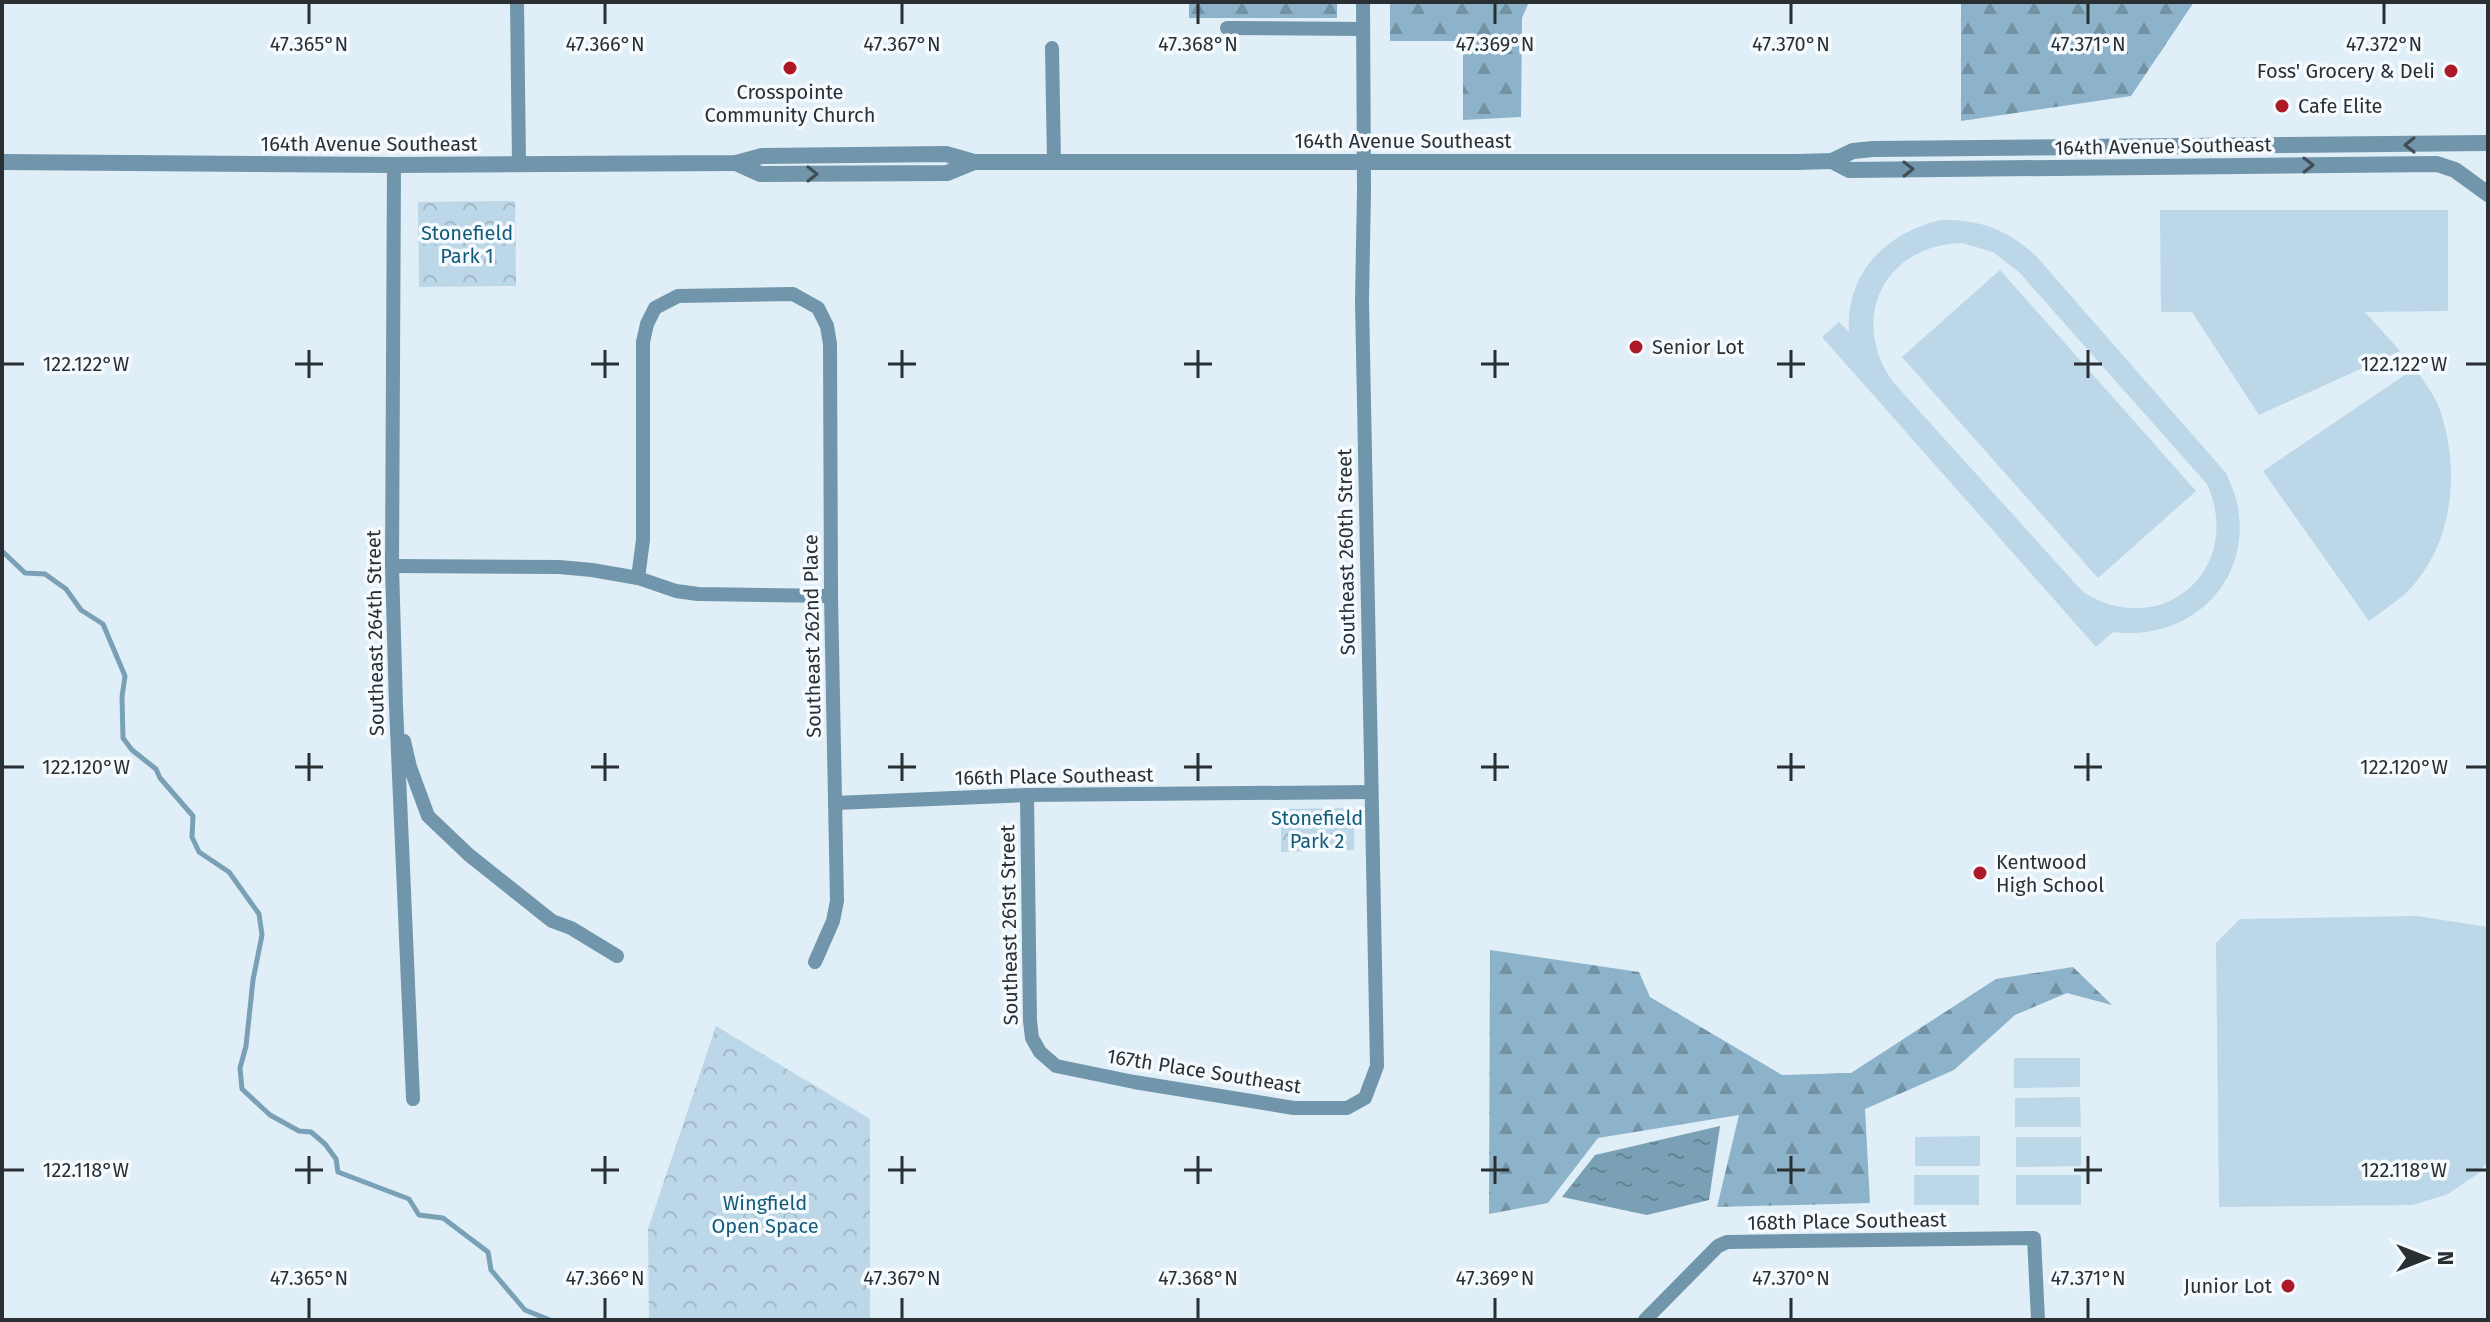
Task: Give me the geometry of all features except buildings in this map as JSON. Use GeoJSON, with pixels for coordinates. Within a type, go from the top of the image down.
{"type":"FeatureCollection","features":[{"type":"Feature","properties":{"kind":"street"},"geometry":{"type":"LineString","coordinates":[[517,2],[519,164]]}},
{"type":"Feature","properties":{"kind":"street","name":"Southeast 260th Street"},"geometry":{"type":"LineString","coordinates":[[1363,2],[1362,301],[1377,1066],[1365,1098]]}},
{"type":"Feature","properties":{"kind":"street"},"geometry":{"type":"LineString","coordinates":[[1227,28],[1363,29]]}},
{"type":"Feature","properties":{"kind":"street"},"geometry":{"type":"LineString","coordinates":[[1052,48],[1054,162]]}},
{"type":"Feature","properties":{"kind":"street","name":"164th Avenue Southeast"},"geometry":{"type":"LineString","coordinates":[[2,162],[394,165],[736,163],[762,156],[930,154],[946,154],[974,162],[1832,161],[1853,151],[1873,149],[2488,143]]}},
{"type":"Feature","properties":{"kind":"street","name":"164th Avenue Southeast"},"geometry":{"type":"LineString","coordinates":[[1832,161],[1849,170],[2437,164],[2455,170],[2488,194]]}},
{"type":"Feature","properties":{"kind":"street","name":"Southeast 264th Street"},"geometry":{"type":"LineString","coordinates":[[394,165],[392,566],[413,1099]]}},
{"type":"Feature","properties":{"kind":"street","name":"Southeast 262nd Place"},"geometry":{"type":"LineString","coordinates":[[638,578],[643,540],[643,342],[655,308],[678,296],[793,294],[818,308],[827,326],[830,344],[837,901],[833,921],[815,962]]}},
{"type":"Feature","properties":{"kind":"street"},"geometry":{"type":"LineString","coordinates":[[392,566],[559,567],[638,578],[676,591],[698,594],[831,596]]}},
{"type":"Feature","properties":{"kind":"street"},"geometry":{"type":"LineString","coordinates":[[396,706],[410,767],[428,816],[469,855],[552,921],[571,928],[617,956]]}},
{"type":"Feature","properties":{"kind":"street","name":"166th Place Southeast"},"geometry":{"type":"LineString","coordinates":[[835,803],[1027,795],[1371,792]]}},
{"type":"Feature","properties":{"kind":"street","name":"Southeast 261st Street"},"geometry":{"type":"LineString","coordinates":[[1027,795],[1030,1021],[1032,1038],[1040,1052]]}},
{"type":"Feature","properties":{"kind":"street","name":"167th Place Southeast"},"geometry":{"type":"LineString","coordinates":[[1040,1052],[1056,1066],[1294,1108],[1347,1108],[1365,1098]]}},
{"type":"Feature","properties":{"kind":"street","name":"168th Place Southeast"},"geometry":{"type":"LineString","coordinates":[[1645,1320],[1718,1246],[1727,1242],[2034,1238],[2038,1320]]}},
{"type":"Feature","properties":{"kind":"green space"},"geometry":{"type":"Polygon","coordinates":[[[1189,2],[1337,2],[1337,18],[1189,18],[1189,2]]]}},
{"type":"Feature","properties":{"kind":"green space"},"geometry":{"type":"Polygon","coordinates":[[[1390,2],[1529,2],[1522,18],[1521,117],[1463,120],[1463,41],[1390,41],[1390,2]]]}},
{"type":"Feature","properties":{"kind":"green space"},"geometry":{"type":"Polygon","coordinates":[[[1961,2],[2194,2],[2131,96],[1961,121],[1961,2]]]}},
{"type":"Feature","properties":{"kind":"green space","name":"Stonefield Park 1"},"geometry":{"type":"Polygon","coordinates":[[[515,201],[516,286],[419,287],[418,202],[515,201]]]}},
{"type":"Feature","properties":{"kind":"green space"},"geometry":{"type":"Polygon","coordinates":[[[2160,210],[2448,210],[2448,311],[2365,312],[2400,351],[2259,415],[2192,312],[2161,312],[2160,210]]]}},
{"type":"Feature","properties":{"kind":"green space"},"geometry":{"type":"Polygon","coordinates":[[[1941,220],[1981,224],[2004,233],[2025,247],[2226,473],[2236,499],[2239,542],[2233,566],[2206,605],[2186,619],[2164,628],[2139,633],[2113,632],[2096,647],[1822,337],[1839,322],[1849,332],[1854,291],[1862,274],[1887,245],[1921,226],[1941,220]],[[1962,243],[1935,247],[1912,257],[1894,271],[1881,290],[1874,311],[1874,334],[1880,358],[1893,382],[2083,592],[2113,605],[2141,608],[2167,602],[2189,589],[2205,569],[2215,544],[2216,515],[2207,484],[2019,272],[1993,252],[1962,243]]]}},
{"type":"Feature","properties":{"kind":"green space"},"geometry":{"type":"Polygon","coordinates":[[[2000,270],[2196,491],[2098,578],[1902,357],[2000,270]]]}},
{"type":"Feature","properties":{"kind":"green space"},"geometry":{"type":"Polygon","coordinates":[[[2415,368],[2436,400],[2445,429],[2450,454],[2449,506],[2434,554],[2421,576],[2404,595],[2369,621],[2263,471],[2415,368]]]}},
{"type":"Feature","properties":{"kind":"green space","name":"Stonefield Park 2"},"geometry":{"type":"Polygon","coordinates":[[[1342,808],[1350,811],[1354,825],[1354,850],[1281,852],[1281,809],[1342,808]]]}},
{"type":"Feature","properties":{"kind":"green space"},"geometry":{"type":"Polygon","coordinates":[[[2417,916],[2488,927],[2488,1160],[2479,1173],[2448,1194],[2413,1205],[2219,1207],[2216,943],[2240,919],[2417,916]]]}},
{"type":"Feature","properties":{"kind":"green space"},"geometry":{"type":"Polygon","coordinates":[[[1490,950],[1639,972],[1650,997],[1782,1075],[1851,1073],[1996,979],[2073,967],[2112,1005],[2067,993],[2015,1015],[1954,1070],[1865,1109],[1870,1203],[1717,1207],[1739,1115],[1598,1138],[1548,1203],[1489,1214],[1490,950]]]}},
{"type":"Feature","properties":{"kind":"green space","name":"Wingfield Open Space"},"geometry":{"type":"Polygon","coordinates":[[[716,1026],[870,1119],[870,1319],[873,1320],[649,1320],[648,1229],[716,1026]]]}},
{"type":"Feature","properties":{"kind":"green space"},"geometry":{"type":"Polygon","coordinates":[[[2014,1058],[2080,1058],[2080,1087],[2014,1088],[2014,1058]]]}},
{"type":"Feature","properties":{"kind":"green space"},"geometry":{"type":"Polygon","coordinates":[[[2080,1097],[2081,1127],[2015,1127],[2015,1098],[2080,1097]]]}},
{"type":"Feature","properties":{"kind":"green space"},"geometry":{"type":"Polygon","coordinates":[[[1980,1136],[1980,1166],[1915,1166],[1915,1137],[1980,1136]]]}},
{"type":"Feature","properties":{"kind":"green space"},"geometry":{"type":"Polygon","coordinates":[[[2016,1137],[2081,1137],[2081,1166],[2016,1167],[2016,1137]]]}},
{"type":"Feature","properties":{"kind":"green space"},"geometry":{"type":"Polygon","coordinates":[[[1914,1175],[1979,1175],[1979,1205],[1914,1205],[1914,1175]]]}},
{"type":"Feature","properties":{"kind":"green space"},"geometry":{"type":"Polygon","coordinates":[[[2016,1175],[2081,1175],[2081,1205],[2016,1205],[2016,1175]]]}},
{"type":"Feature","properties":{"kind":"water"},"geometry":{"type":"Polygon","coordinates":[[[1720,1126],[1709,1200],[1647,1215],[1562,1197],[1595,1155],[1720,1126]]]}},
{"type":"Feature","properties":{"kind":"waterway"},"geometry":{"type":"LineString","coordinates":[[2,551],[25,573],[45,574],[66,589],[81,610],[103,624],[125,676],[123,738],[132,750],[156,769],[160,778],[193,816],[192,837],[199,852],[229,872],[259,914],[262,935],[240,1068],[242,1089],[270,1115],[299,1131],[311,1132],[325,1144],[336,1159],[338,1172],[409,1199],[419,1215],[443,1218],[488,1252],[491,1270],[525,1310],[550,1320]]}},
{"type":"Feature","properties":{"kind":"place","name":"Crosspointe Community Church"},"geometry":{"type":"Point","coordinates":[790,68]}},
{"type":"Feature","properties":{"kind":"place","name":"Foss' Grocery & Deli"},"geometry":{"type":"Point","coordinates":[2451,71]}},
{"type":"Feature","properties":{"kind":"place","name":"Cafe Elite"},"geometry":{"type":"Point","coordinates":[2282,106]}},
{"type":"Feature","properties":{"kind":"place","name":"Senior Lot"},"geometry":{"type":"Point","coordinates":[1636,347]}},
{"type":"Feature","properties":{"kind":"place","name":"Kentwood High School"},"geometry":{"type":"Point","coordinates":[1980,873]}},
{"type":"Feature","properties":{"kind":"place","name":"Junior Lot"},"geometry":{"type":"Point","coordinates":[2288,1286]}}]}
